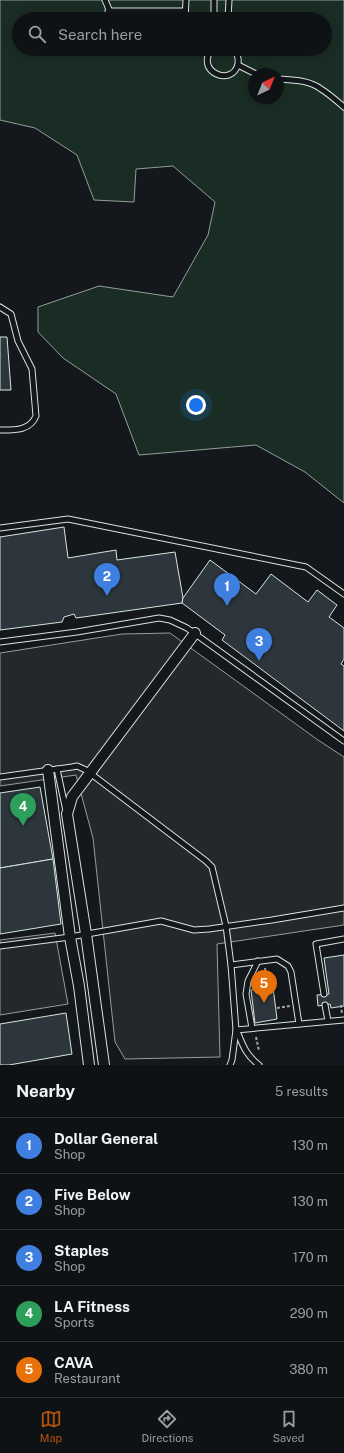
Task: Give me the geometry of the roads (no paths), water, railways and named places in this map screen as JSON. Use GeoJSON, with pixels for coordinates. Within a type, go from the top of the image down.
{"type":"FeatureCollection","features":[{"type":"Feature","properties":{"kind":"street"},"geometry":{"type":"LineString","coordinates":[[104,1065],[86,934],[67,814],[72,797],[91,774],[194,633]]}},
{"type":"Feature","properties":{"kind":"street"},"geometry":{"type":"LineString","coordinates":[[53,769],[59,854],[70,937],[79,986],[89,1065]]}},
{"type":"Feature","properties":{"kind":"lane"},"geometry":{"type":"LineString","coordinates":[[105,0],[108,11],[185,11],[186,0]]}},
{"type":"Feature","properties":{"kind":"lane"},"geometry":{"type":"LineString","coordinates":[[214,0],[214,12]]}},
{"type":"Feature","properties":{"kind":"lane"},"geometry":{"type":"LineString","coordinates":[[228,12],[229,0]]}},
{"type":"Feature","properties":{"kind":"lane"},"geometry":{"type":"LineString","coordinates":[[209,56],[207,63],[212,72],[221,76],[232,73],[238,65],[238,56]]}},
{"type":"Feature","properties":{"kind":"lane"},"geometry":{"type":"LineString","coordinates":[[238,65],[248,70]]}},
{"type":"Feature","properties":{"kind":"lane"},"geometry":{"type":"LineString","coordinates":[[284,80],[301,81],[321,88],[344,107]]}},
{"type":"Feature","properties":{"kind":"lane"},"geometry":{"type":"LineString","coordinates":[[0,307],[11,314],[18,341],[32,369],[36,416],[34,421],[25,428],[0,430]]}},
{"type":"Feature","properties":{"kind":"lane"},"geometry":{"type":"LineString","coordinates":[[0,528],[68,519],[306,566],[344,594]]}},
{"type":"Feature","properties":{"kind":"lane"},"geometry":{"type":"LineString","coordinates":[[0,642],[77,632],[158,618],[170,620],[187,628],[344,741]]}},
{"type":"Feature","properties":{"kind":"lane"},"geometry":{"type":"LineString","coordinates":[[0,777],[77,766],[91,774],[209,863],[212,867],[226,926],[236,1030],[230,1065]]}},
{"type":"Feature","properties":{"kind":"lane"},"geometry":{"type":"LineString","coordinates":[[53,769],[67,814]]}},
{"type":"Feature","properties":{"kind":"lane"},"geometry":{"type":"LineString","coordinates":[[59,854],[72,852]]}},
{"type":"Feature","properties":{"kind":"lane"},"geometry":{"type":"LineString","coordinates":[[0,946],[70,937],[161,921],[194,930],[209,929],[344,908]]}},
{"type":"Feature","properties":{"kind":"lane"},"geometry":{"type":"LineString","coordinates":[[324,994],[316,944],[344,939]]}},
{"type":"Feature","properties":{"kind":"lane"},"geometry":{"type":"LineString","coordinates":[[230,965],[277,959],[288,966],[291,972],[299,1024]]}},
{"type":"Feature","properties":{"kind":"lane"},"geometry":{"type":"LineString","coordinates":[[252,1028],[246,994],[258,961]]}},
{"type":"Feature","properties":{"kind":"lane"},"geometry":{"type":"LineString","coordinates":[[326,1005],[328,1021]]}},
{"type":"Feature","properties":{"kind":"lane"},"geometry":{"type":"LineString","coordinates":[[236,1030],[344,1020]]}},
{"type":"Feature","properties":{"kind":"lane"},"geometry":{"type":"LineString","coordinates":[[236,1030],[243,1048],[250,1058],[260,1065]]}},
{"type":"Feature","properties":{"kind":"place","name":"Five Below"},"geometry":{"type":"Point","coordinates":[107,596]}},
{"type":"Feature","properties":{"kind":"place","name":"Dollar General"},"geometry":{"type":"Point","coordinates":[227,606]}},
{"type":"Feature","properties":{"kind":"place","name":"Staples"},"geometry":{"type":"Point","coordinates":[259,661]}},
{"type":"Feature","properties":{"kind":"place","name":"LA Fitness"},"geometry":{"type":"Point","coordinates":[23,826]}},
{"type":"Feature","properties":{"kind":"place","name":"CAVA"},"geometry":{"type":"Point","coordinates":[264,1003]}}]}
